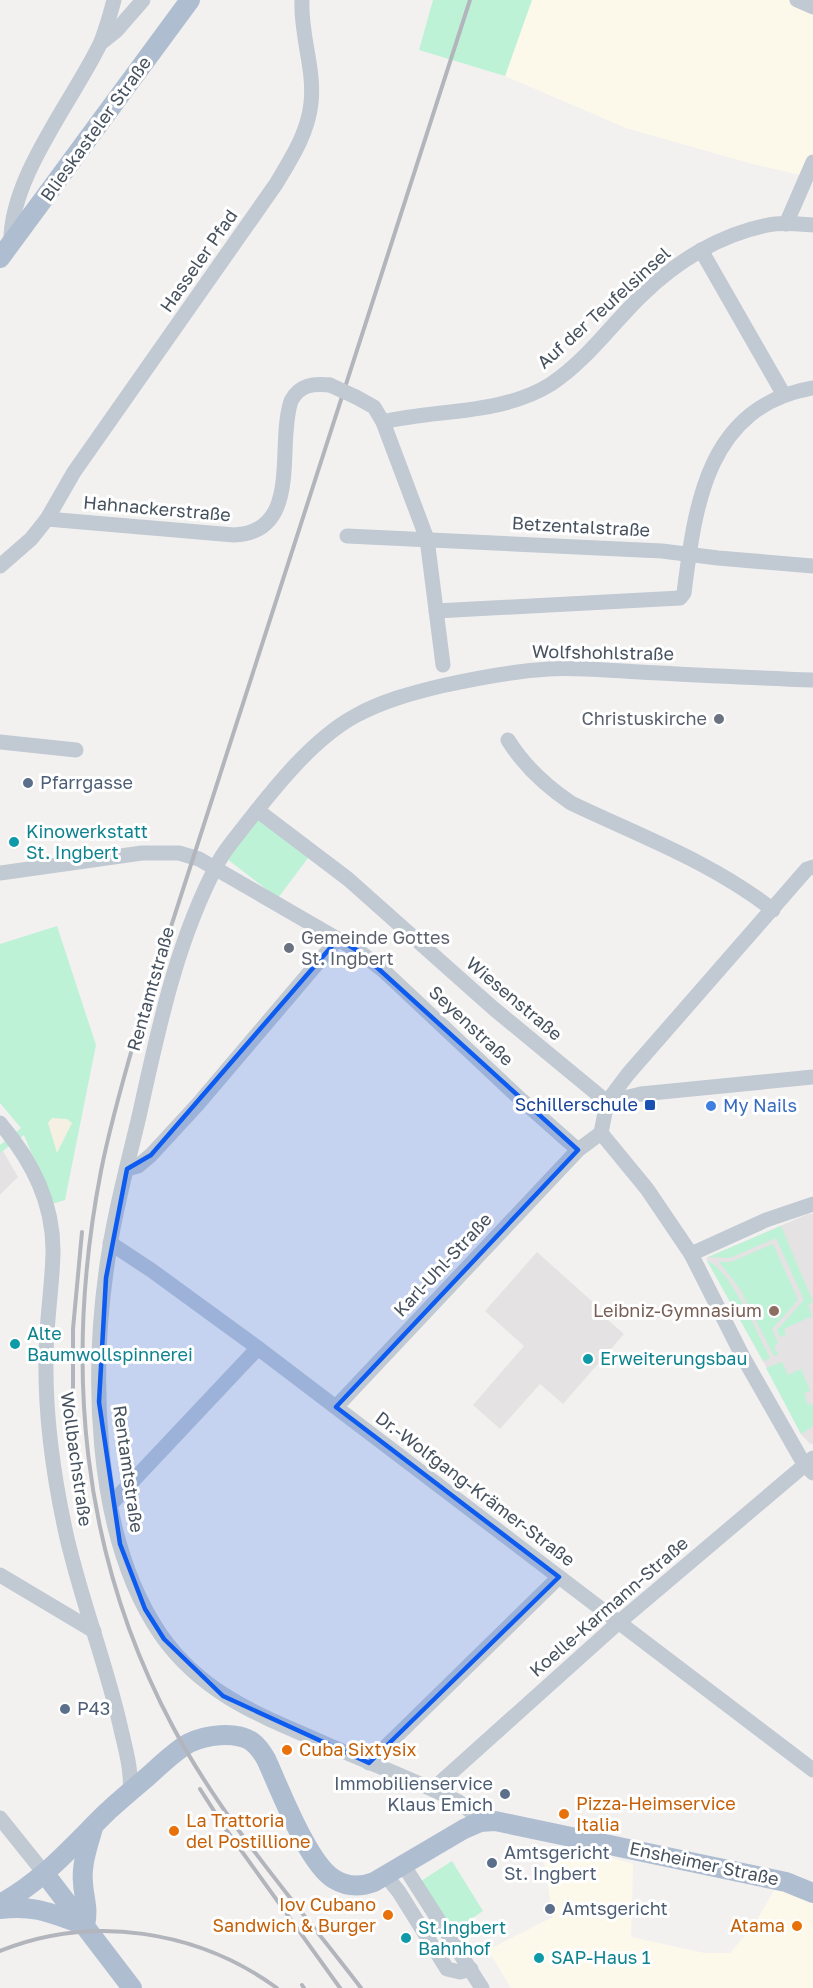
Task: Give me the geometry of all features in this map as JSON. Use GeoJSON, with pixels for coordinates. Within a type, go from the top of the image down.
{"type":"FeatureCollection","features":[{"type":"Feature","properties":{"kind":"main road","name":"Blieskasteler Straße"},"geometry":{"type":"LineString","coordinates":[[5,251],[190,0]]}},
{"type":"Feature","properties":{"kind":"main road","name":"Ensheimer Straße"},"geometry":{"type":"LineString","coordinates":[[130,1792],[188,1744],[205,1737],[240,1737],[251,1741],[266,1759],[303,1839],[325,1872],[334,1880],[360,1887],[387,1877],[436,1845],[480,1822],[495,1821],[786,1882],[812,1890]]}},
{"type":"Feature","properties":{"kind":"main road"},"geometry":{"type":"LineString","coordinates":[[0,1904],[45,1875],[130,1792]]}},
{"type":"Feature","properties":{"kind":"main road"},"geometry":{"type":"LineString","coordinates":[[85,1925],[87,1909],[83,1877],[86,1852],[93,1827]]}},
{"type":"Feature","properties":{"kind":"main road"},"geometry":{"type":"LineString","coordinates":[[45,1875],[132,1988]]}},
{"type":"Feature","properties":{"kind":"main road"},"geometry":{"type":"LineString","coordinates":[[0,1909],[16,1907],[42,1909],[85,1925]]}},
{"type":"Feature","properties":{"kind":"street"},"geometry":{"type":"LineString","coordinates":[[5,251],[18,199],[33,164],[100,43],[114,0]]}},
{"type":"Feature","properties":{"kind":"street"},"geometry":{"type":"LineString","coordinates":[[100,43],[122,25],[143,0]]}},
{"type":"Feature","properties":{"kind":"street","name":"Hasseler Pfad"},"geometry":{"type":"LineString","coordinates":[[47,519],[74,472],[276,184],[297,147],[307,123],[312,102],[302,0]]}},
{"type":"Feature","properties":{"kind":"street"},"geometry":{"type":"LineString","coordinates":[[797,0],[813,8]]}},
{"type":"Feature","properties":{"kind":"street"},"geometry":{"type":"LineString","coordinates":[[786,224],[813,162]]}},
{"type":"Feature","properties":{"kind":"street","name":"Auf der Teufelsinsel"},"geometry":{"type":"LineString","coordinates":[[383,422],[500,403],[528,395],[550,385],[600,342],[641,296],[662,277],[702,250],[729,237],[769,225],[813,225]]}},
{"type":"Feature","properties":{"kind":"street"},"geometry":{"type":"LineString","coordinates":[[702,250],[784,395]]}},
{"type":"Feature","properties":{"kind":"street","name":"Hahnackerstraße"},"geometry":{"type":"LineString","coordinates":[[47,519],[234,535],[249,534],[259,531],[270,521],[277,510],[291,401],[299,390],[317,384],[330,385],[374,407],[383,422]]}},
{"type":"Feature","properties":{"kind":"street"},"geometry":{"type":"LineString","coordinates":[[436,611],[680,598],[684,593],[693,525],[703,486],[715,457],[740,424],[755,411],[784,395],[813,388]]}},
{"type":"Feature","properties":{"kind":"street"},"geometry":{"type":"LineString","coordinates":[[383,422],[427,538],[443,665]]}},
{"type":"Feature","properties":{"kind":"street"},"geometry":{"type":"LineString","coordinates":[[0,566],[31,539],[47,519]]}},
{"type":"Feature","properties":{"kind":"street","name":"Betzentalstraße"},"geometry":{"type":"LineString","coordinates":[[347,536],[662,550],[718,558],[813,566]]}},
{"type":"Feature","properties":{"kind":"street","name":"Wolfshohlstraße"},"geometry":{"type":"LineString","coordinates":[[216,867],[222,855],[257,810],[318,743],[356,716],[402,696],[518,671],[553,668],[813,680]]}},
{"type":"Feature","properties":{"kind":"street"},"geometry":{"type":"LineString","coordinates":[[508,740],[530,768],[552,790],[571,803],[719,873],[747,889],[773,910]]}},
{"type":"Feature","properties":{"kind":"street"},"geometry":{"type":"LineString","coordinates":[[0,742],[76,750]]}},
{"type":"Feature","properties":{"kind":"street","name":"Wiesenstraße"},"geometry":{"type":"LineString","coordinates":[[257,810],[348,879],[493,1008],[607,1102]]}},
{"type":"Feature","properties":{"kind":"street"},"geometry":{"type":"LineString","coordinates":[[0,873],[162,851],[199,859],[216,867]]}},
{"type":"Feature","properties":{"kind":"street","name":"Seyenstraße"},"geometry":{"type":"LineString","coordinates":[[216,867],[360,952],[384,971],[578,1150]]}},
{"type":"Feature","properties":{"kind":"street","name":"Rentamtstraße"},"geometry":{"type":"LineString","coordinates":[[216,867],[185,936],[170,984],[110,1243],[102,1322],[99,1402],[105,1469],[120,1544],[130,1577],[145,1609],[164,1639],[205,1682],[223,1696],[246,1709],[433,1789],[459,1802],[480,1822]]}},
{"type":"Feature","properties":{"kind":"street"},"geometry":{"type":"LineString","coordinates":[[578,1150],[601,1133],[607,1102],[628,1074],[807,869],[813,867]]}},
{"type":"Feature","properties":{"kind":"street"},"geometry":{"type":"LineString","coordinates":[[127,1169],[138,1166],[159,1147],[338,939]]}},
{"type":"Feature","properties":{"kind":"street"},"geometry":{"type":"LineString","coordinates":[[607,1102],[640,1094],[813,1077]]}},
{"type":"Feature","properties":{"kind":"street","name":"Wollbachstraße"},"geometry":{"type":"LineString","coordinates":[[0,1123],[17,1144],[39,1180],[51,1222],[53,1252],[46,1357],[46,1402],[50,1438],[65,1531],[129,1766],[130,1792]]}},
{"type":"Feature","properties":{"kind":"street"},"geometry":{"type":"LineString","coordinates":[[601,1133],[647,1189],[691,1254],[743,1357],[810,1465]]}},
{"type":"Feature","properties":{"kind":"street","name":"Karl-Uhl-Straße"},"geometry":{"type":"LineString","coordinates":[[336,1407],[578,1150]]}},
{"type":"Feature","properties":{"kind":"street"},"geometry":{"type":"LineString","coordinates":[[691,1254],[766,1220],[813,1204]]}},
{"type":"Feature","properties":{"kind":"street","name":"Dr.-Wolfgang-Krämer-Straße"},"geometry":{"type":"LineString","coordinates":[[110,1243],[258,1348],[421,1470],[813,1770]]}},
{"type":"Feature","properties":{"kind":"street"},"geometry":{"type":"LineString","coordinates":[[111,1504],[258,1348]]}},
{"type":"Feature","properties":{"kind":"street","name":"Koelle-Karmann-Straße"},"geometry":{"type":"LineString","coordinates":[[433,1789],[618,1623],[810,1465]]}},
{"type":"Feature","properties":{"kind":"street"},"geometry":{"type":"LineString","coordinates":[[0,1575],[94,1631]]}},
{"type":"Feature","properties":{"kind":"street"},"geometry":{"type":"LineString","coordinates":[[369,1763],[558,1577]]}},
{"type":"Feature","properties":{"kind":"street"},"geometry":{"type":"LineString","coordinates":[[0,1818],[45,1875]]}},
{"type":"Feature","properties":{"kind":"street"},"geometry":{"type":"LineString","coordinates":[[404,1866],[482,1988]]}},
{"type":"Feature","properties":{"kind":"street"},"geometry":{"type":"LineString","coordinates":[[387,1877],[399,1892],[447,1969],[460,1972],[471,1969]]}},
{"type":"Feature","properties":{"kind":"highlighted area"},"geometry":{"type":"Polygon","coordinates":[[[338,939],[360,952],[578,1150],[336,1407],[559,1577],[369,1763],[223,1696],[164,1639],[145,1609],[120,1544],[99,1402],[106,1278],[127,1169],[151,1155],[338,939]]]}},
{"type":"Feature","properties":{"kind":"shaded area"},"geometry":{"type":"Polygon","coordinates":[[[532,0],[813,0],[813,178],[749,163],[626,128],[505,76],[532,0]]]}},
{"type":"Feature","properties":{"kind":"shaded area"},"geometry":{"type":"Polygon","coordinates":[[[0,1146],[18,1177],[0,1195],[0,1146]]]}},
{"type":"Feature","properties":{"kind":"shaded area","name":"Leibniz-Gymnasium"},"geometry":{"type":"Polygon","coordinates":[[[808,1214],[813,1214],[813,1444],[810,1444],[801,1434],[706,1258],[808,1214]]]}},
{"type":"Feature","properties":{"kind":"shaded area","name":"Leibniz-Gymnasium"},"geometry":{"type":"Polygon","coordinates":[[[537,1252],[595,1304],[624,1334],[563,1404],[540,1384],[500,1429],[473,1405],[524,1346],[485,1311],[537,1252]]]}},
{"type":"Feature","properties":{"kind":"shaded area"},"geometry":{"type":"Polygon","coordinates":[[[568,1845],[633,1864],[631,1937],[704,1953],[730,1953],[754,1925],[776,1887],[801,1896],[813,1904],[813,1988],[511,1988],[488,1950],[553,1917],[543,1854],[568,1845]]]}},
{"type":"Feature","properties":{"kind":"green space"},"geometry":{"type":"Polygon","coordinates":[[[433,0],[532,0],[505,76],[419,50],[433,0]]]}},
{"type":"Feature","properties":{"kind":"green space"},"geometry":{"type":"Polygon","coordinates":[[[260,817],[308,858],[278,898],[227,859],[260,817]]]}},
{"type":"Feature","properties":{"kind":"green space"},"geometry":{"type":"Polygon","coordinates":[[[57,926],[96,1045],[65,1200],[52,1204],[24,1135],[0,1153],[0,1145],[21,1128],[0,1103],[0,944],[57,926]]]}},
{"type":"Feature","properties":{"kind":"green space"},"geometry":{"type":"Polygon","coordinates":[[[781,1226],[813,1302],[808,1305],[812,1316],[784,1329],[786,1335],[780,1337],[777,1330],[804,1300],[776,1238],[730,1258],[708,1257],[781,1226]]]}},
{"type":"Feature","properties":{"kind":"green space"},"geometry":{"type":"Polygon","coordinates":[[[773,1244],[798,1300],[772,1329],[778,1344],[774,1346],[778,1355],[774,1356],[740,1289],[719,1262],[731,1262],[773,1244]]]}},
{"type":"Feature","properties":{"kind":"green space"},"geometry":{"type":"Polygon","coordinates":[[[707,1261],[716,1266],[734,1289],[770,1358],[763,1361],[707,1261]]]}},
{"type":"Feature","properties":{"kind":"green space"},"geometry":{"type":"Polygon","coordinates":[[[782,1362],[788,1375],[801,1369],[810,1391],[804,1393],[808,1405],[813,1404],[813,1426],[801,1434],[766,1368],[782,1362]]]}},
{"type":"Feature","properties":{"kind":"green space"},"geometry":{"type":"Polygon","coordinates":[[[452,1861],[483,1911],[453,1931],[421,1881],[452,1861]]]}},
{"type":"Feature","properties":{"kind":"sand"},"geometry":{"type":"Polygon","coordinates":[[[52,1118],[67,1119],[72,1123],[57,1153],[48,1123],[52,1118]]]}},
{"type":"Feature","properties":{"kind":"railway"},"geometry":{"type":"LineString","coordinates":[[361,1988],[261,1861],[214,1795],[173,1727],[142,1661],[117,1594],[100,1525],[88,1455],[83,1385],[84,1314],[90,1243],[101,1171],[136,1035],[470,0]]}},
{"type":"Feature","properties":{"kind":"railway"},"geometry":{"type":"LineString","coordinates":[[73,1388],[73,1329],[82,1232]]}},
{"type":"Feature","properties":{"kind":"railway"},"geometry":{"type":"LineString","coordinates":[[74,1415],[77,1453],[87,1510]]}},
{"type":"Feature","properties":{"kind":"railway"},"geometry":{"type":"LineString","coordinates":[[200,1789],[225,1828],[340,1988]]}},
{"type":"Feature","properties":{"kind":"railway"},"geometry":{"type":"LineString","coordinates":[[0,1951],[35,1940],[71,1933],[107,1931],[143,1934],[178,1941],[213,1953],[246,1968],[277,1988]]}},
{"type":"Feature","properties":{"kind":"place","name":"Christuskirche"},"geometry":{"type":"Point","coordinates":[719,719]}},
{"type":"Feature","properties":{"kind":"place","name":"Pfarrgasse"},"geometry":{"type":"Point","coordinates":[28,783]}},
{"type":"Feature","properties":{"kind":"place","name":"Kinowerkstatt St. Ingbert"},"geometry":{"type":"Point","coordinates":[14,842]}},
{"type":"Feature","properties":{"kind":"place","name":"Gemeinde Gottes St. Ingbert"},"geometry":{"type":"Point","coordinates":[289,948]}},
{"type":"Feature","properties":{"kind":"place","name":"Schillerschule"},"geometry":{"type":"Point","coordinates":[650,1105]}},
{"type":"Feature","properties":{"kind":"place","name":"My Nails"},"geometry":{"type":"Point","coordinates":[711,1106]}},
{"type":"Feature","properties":{"kind":"place","name":"Leibniz-Gymnasium"},"geometry":{"type":"Point","coordinates":[774,1311]}},
{"type":"Feature","properties":{"kind":"place","name":"Alte Baumwollspinnerei"},"geometry":{"type":"Point","coordinates":[15,1344]}},
{"type":"Feature","properties":{"kind":"place","name":"Erweiterungsbau"},"geometry":{"type":"Point","coordinates":[588,1359]}},
{"type":"Feature","properties":{"kind":"place","name":"P43"},"geometry":{"type":"Point","coordinates":[65,1709]}},
{"type":"Feature","properties":{"kind":"place","name":"Cuba Sixtysix"},"geometry":{"type":"Point","coordinates":[287,1750]}},
{"type":"Feature","properties":{"kind":"place","name":"Immobilienservice Klaus Emich"},"geometry":{"type":"Point","coordinates":[505,1794]}},
{"type":"Feature","properties":{"kind":"place","name":"Pizza-Heimservice Italia"},"geometry":{"type":"Point","coordinates":[564,1814]}},
{"type":"Feature","properties":{"kind":"place","name":"La Trattoria del Postillione"},"geometry":{"type":"Point","coordinates":[174,1831]}},
{"type":"Feature","properties":{"kind":"place","name":"Amtsgericht St. Ingbert"},"geometry":{"type":"Point","coordinates":[492,1863]}},
{"type":"Feature","properties":{"kind":"place","name":"Amtsgericht"},"geometry":{"type":"Point","coordinates":[550,1909]}},
{"type":"Feature","properties":{"kind":"place","name":"Iov Cubano Sandwich & Burger"},"geometry":{"type":"Point","coordinates":[388,1915]}},
{"type":"Feature","properties":{"kind":"place","name":"Atama"},"geometry":{"type":"Point","coordinates":[797,1926]}},
{"type":"Feature","properties":{"kind":"place","name":"St.Ingbert Bahnhof"},"geometry":{"type":"Point","coordinates":[406,1938]}},
{"type":"Feature","properties":{"kind":"place","name":"SAP-Haus 1"},"geometry":{"type":"Point","coordinates":[539,1958]}}]}
